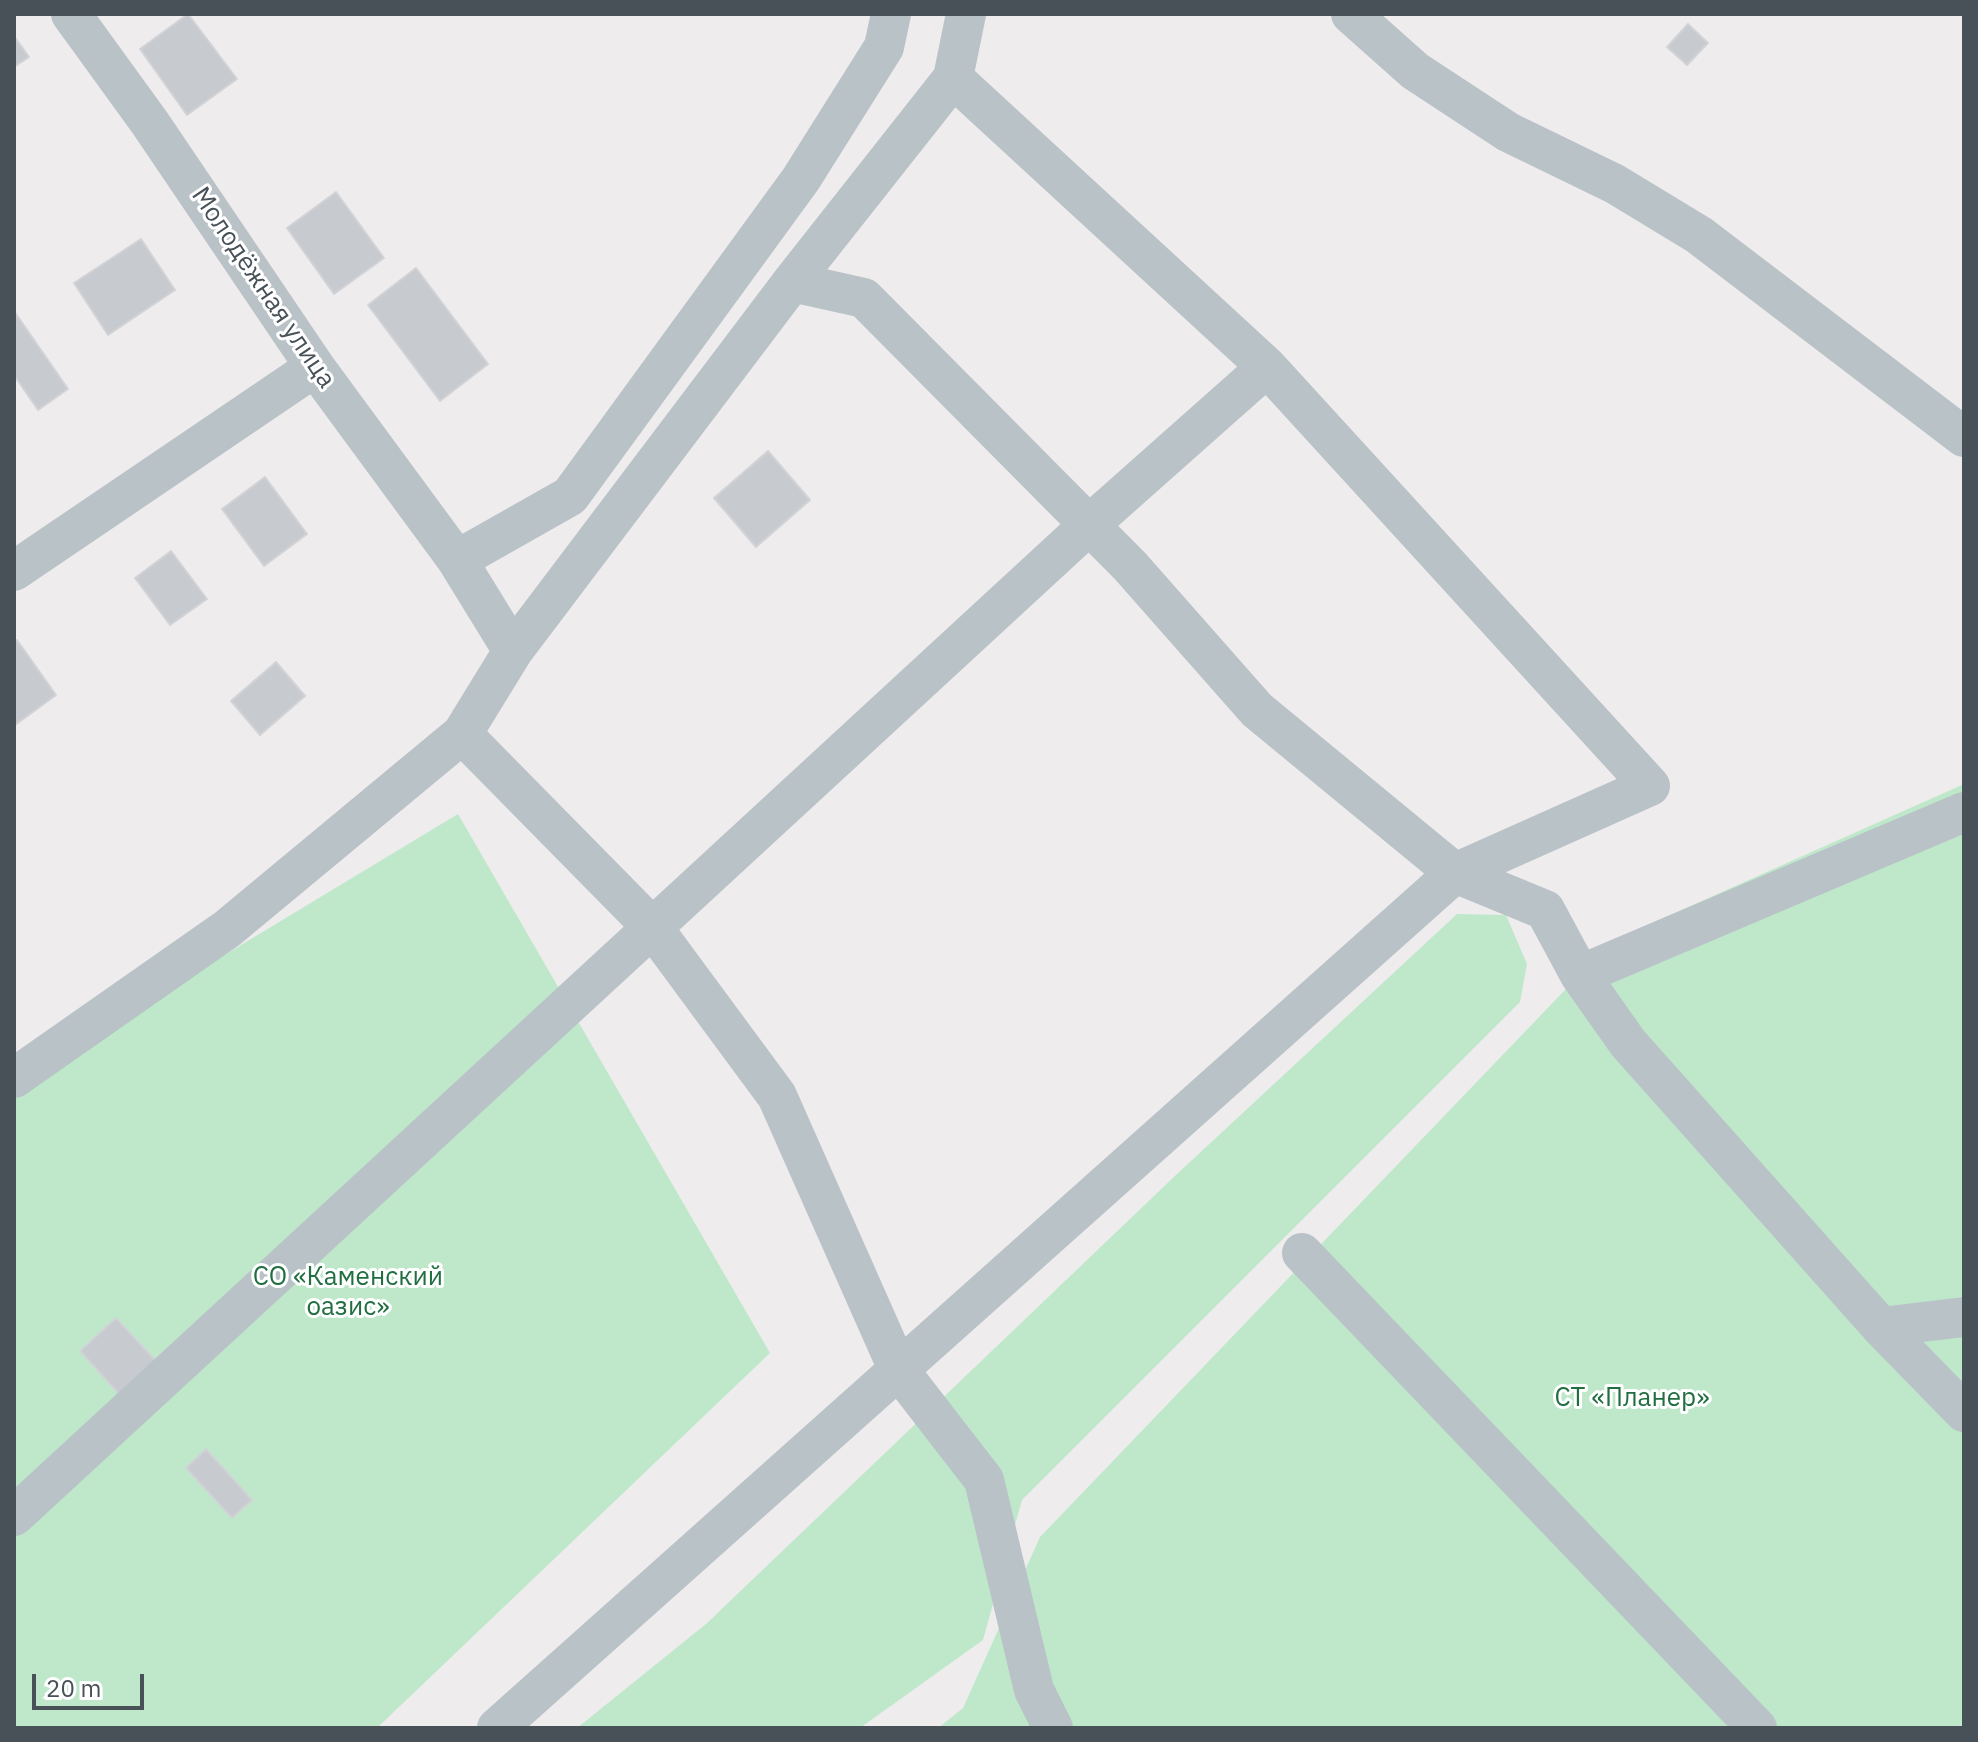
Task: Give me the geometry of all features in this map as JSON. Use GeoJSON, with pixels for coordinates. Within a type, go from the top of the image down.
{"type":"FeatureCollection","features":[{"type":"Feature","properties":{"kind":"street","name":"Молодёжная улица"},"geometry":{"type":"LineString","coordinates":[[71,14],[150,123],[315,367],[457,560],[513,651]]}},
{"type":"Feature","properties":{"kind":"street"},"geometry":{"type":"LineString","coordinates":[[457,560],[570,496],[801,179],[884,47],[891,14]]}},
{"type":"Feature","properties":{"kind":"street"},"geometry":{"type":"LineString","coordinates":[[14,1078],[227,929],[462,734],[513,651],[792,282],[953,78],[966,14]]}},
{"type":"Feature","properties":{"kind":"street"},"geometry":{"type":"LineString","coordinates":[[1351,14],[1415,71],[1508,132],[1615,184],[1699,235],[1964,437]]}},
{"type":"Feature","properties":{"kind":"street"},"geometry":{"type":"LineString","coordinates":[[497,1728],[1455,873],[1650,786],[1267,367],[953,78]]}},
{"type":"Feature","properties":{"kind":"street"},"geometry":{"type":"LineString","coordinates":[[792,282],[864,298],[1089,525],[1257,710],[1455,873],[1545,910],[1580,975],[1628,1043],[1881,1327],[1964,1412]]}},
{"type":"Feature","properties":{"kind":"street"},"geometry":{"type":"LineString","coordinates":[[14,571],[315,367]]}},
{"type":"Feature","properties":{"kind":"street"},"geometry":{"type":"LineString","coordinates":[[14,1516],[1089,525],[1267,367]]}},
{"type":"Feature","properties":{"kind":"street"},"geometry":{"type":"LineString","coordinates":[[462,734],[653,928],[777,1096],[898,1369],[984,1480],[1034,1690],[1053,1728]]}},
{"type":"Feature","properties":{"kind":"street"},"geometry":{"type":"LineString","coordinates":[[1580,975],[1964,812]]}},
{"type":"Feature","properties":{"kind":"street"},"geometry":{"type":"LineString","coordinates":[[1302,1253],[1757,1728]]}},
{"type":"Feature","properties":{"kind":"street"},"geometry":{"type":"LineString","coordinates":[[1881,1327],[1964,1317]]}},
{"type":"Feature","properties":{"kind":"green space","name":"СТ «Планер»"},"geometry":{"type":"Polygon","coordinates":[[[1964,784],[1964,1728],[938,1728],[963,1708],[1040,1537],[1612,941],[1964,784]]]}},
{"type":"Feature","properties":{"kind":"green space","name":"СО «Каменский оазис»"},"geometry":{"type":"Polygon","coordinates":[[[458,814],[770,1353],[377,1728],[14,1728],[14,1082],[458,814]]]}},
{"type":"Feature","properties":{"kind":"green space"},"geometry":{"type":"Polygon","coordinates":[[[1457,914],[1506,915],[1527,964],[1520,1002],[1022,1500],[983,1640],[860,1728],[577,1728],[706,1624],[1177,1174],[1457,914]]]}},
{"type":"Feature","properties":{"kind":"building"},"geometry":{"type":"Polygon","coordinates":[[[188,14],[237,79],[187,115],[140,49],[188,14]]]}},
{"type":"Feature","properties":{"kind":"building"},"geometry":{"type":"Polygon","coordinates":[[[1688,24],[1708,43],[1687,65],[1667,47],[1688,24]]]}},
{"type":"Feature","properties":{"kind":"building"},"geometry":{"type":"Polygon","coordinates":[[[14,36],[29,57],[14,67],[14,36]]]}},
{"type":"Feature","properties":{"kind":"building"},"geometry":{"type":"Polygon","coordinates":[[[336,192],[384,258],[334,294],[287,228],[336,192]]]}},
{"type":"Feature","properties":{"kind":"building"},"geometry":{"type":"Polygon","coordinates":[[[141,239],[175,290],[108,335],[74,283],[141,239]]]}},
{"type":"Feature","properties":{"kind":"building"},"geometry":{"type":"Polygon","coordinates":[[[416,268],[488,364],[440,401],[368,305],[416,268]]]}},
{"type":"Feature","properties":{"kind":"building"},"geometry":{"type":"Polygon","coordinates":[[[14,311],[68,389],[38,410],[14,375],[14,311]]]}},
{"type":"Feature","properties":{"kind":"building"},"geometry":{"type":"Polygon","coordinates":[[[768,451],[810,500],[756,547],[714,498],[768,451]]]}},
{"type":"Feature","properties":{"kind":"building"},"geometry":{"type":"Polygon","coordinates":[[[265,477],[307,534],[264,566],[222,509],[265,477]]]}},
{"type":"Feature","properties":{"kind":"building"},"geometry":{"type":"Polygon","coordinates":[[[171,551],[207,599],[170,625],[135,578],[171,551]]]}},
{"type":"Feature","properties":{"kind":"building"},"geometry":{"type":"Polygon","coordinates":[[[17,640],[56,695],[15,725],[14,642],[17,640]]]}},
{"type":"Feature","properties":{"kind":"building"},"geometry":{"type":"Polygon","coordinates":[[[276,662],[305,696],[260,735],[231,701],[276,662]]]}},
{"type":"Feature","properties":{"kind":"building"},"geometry":{"type":"Polygon","coordinates":[[[116,1318],[157,1362],[121,1396],[80,1351],[116,1318]]]}},
{"type":"Feature","properties":{"kind":"building"},"geometry":{"type":"Polygon","coordinates":[[[206,1449],[252,1500],[232,1518],[186,1468],[206,1449]]]}}]}
